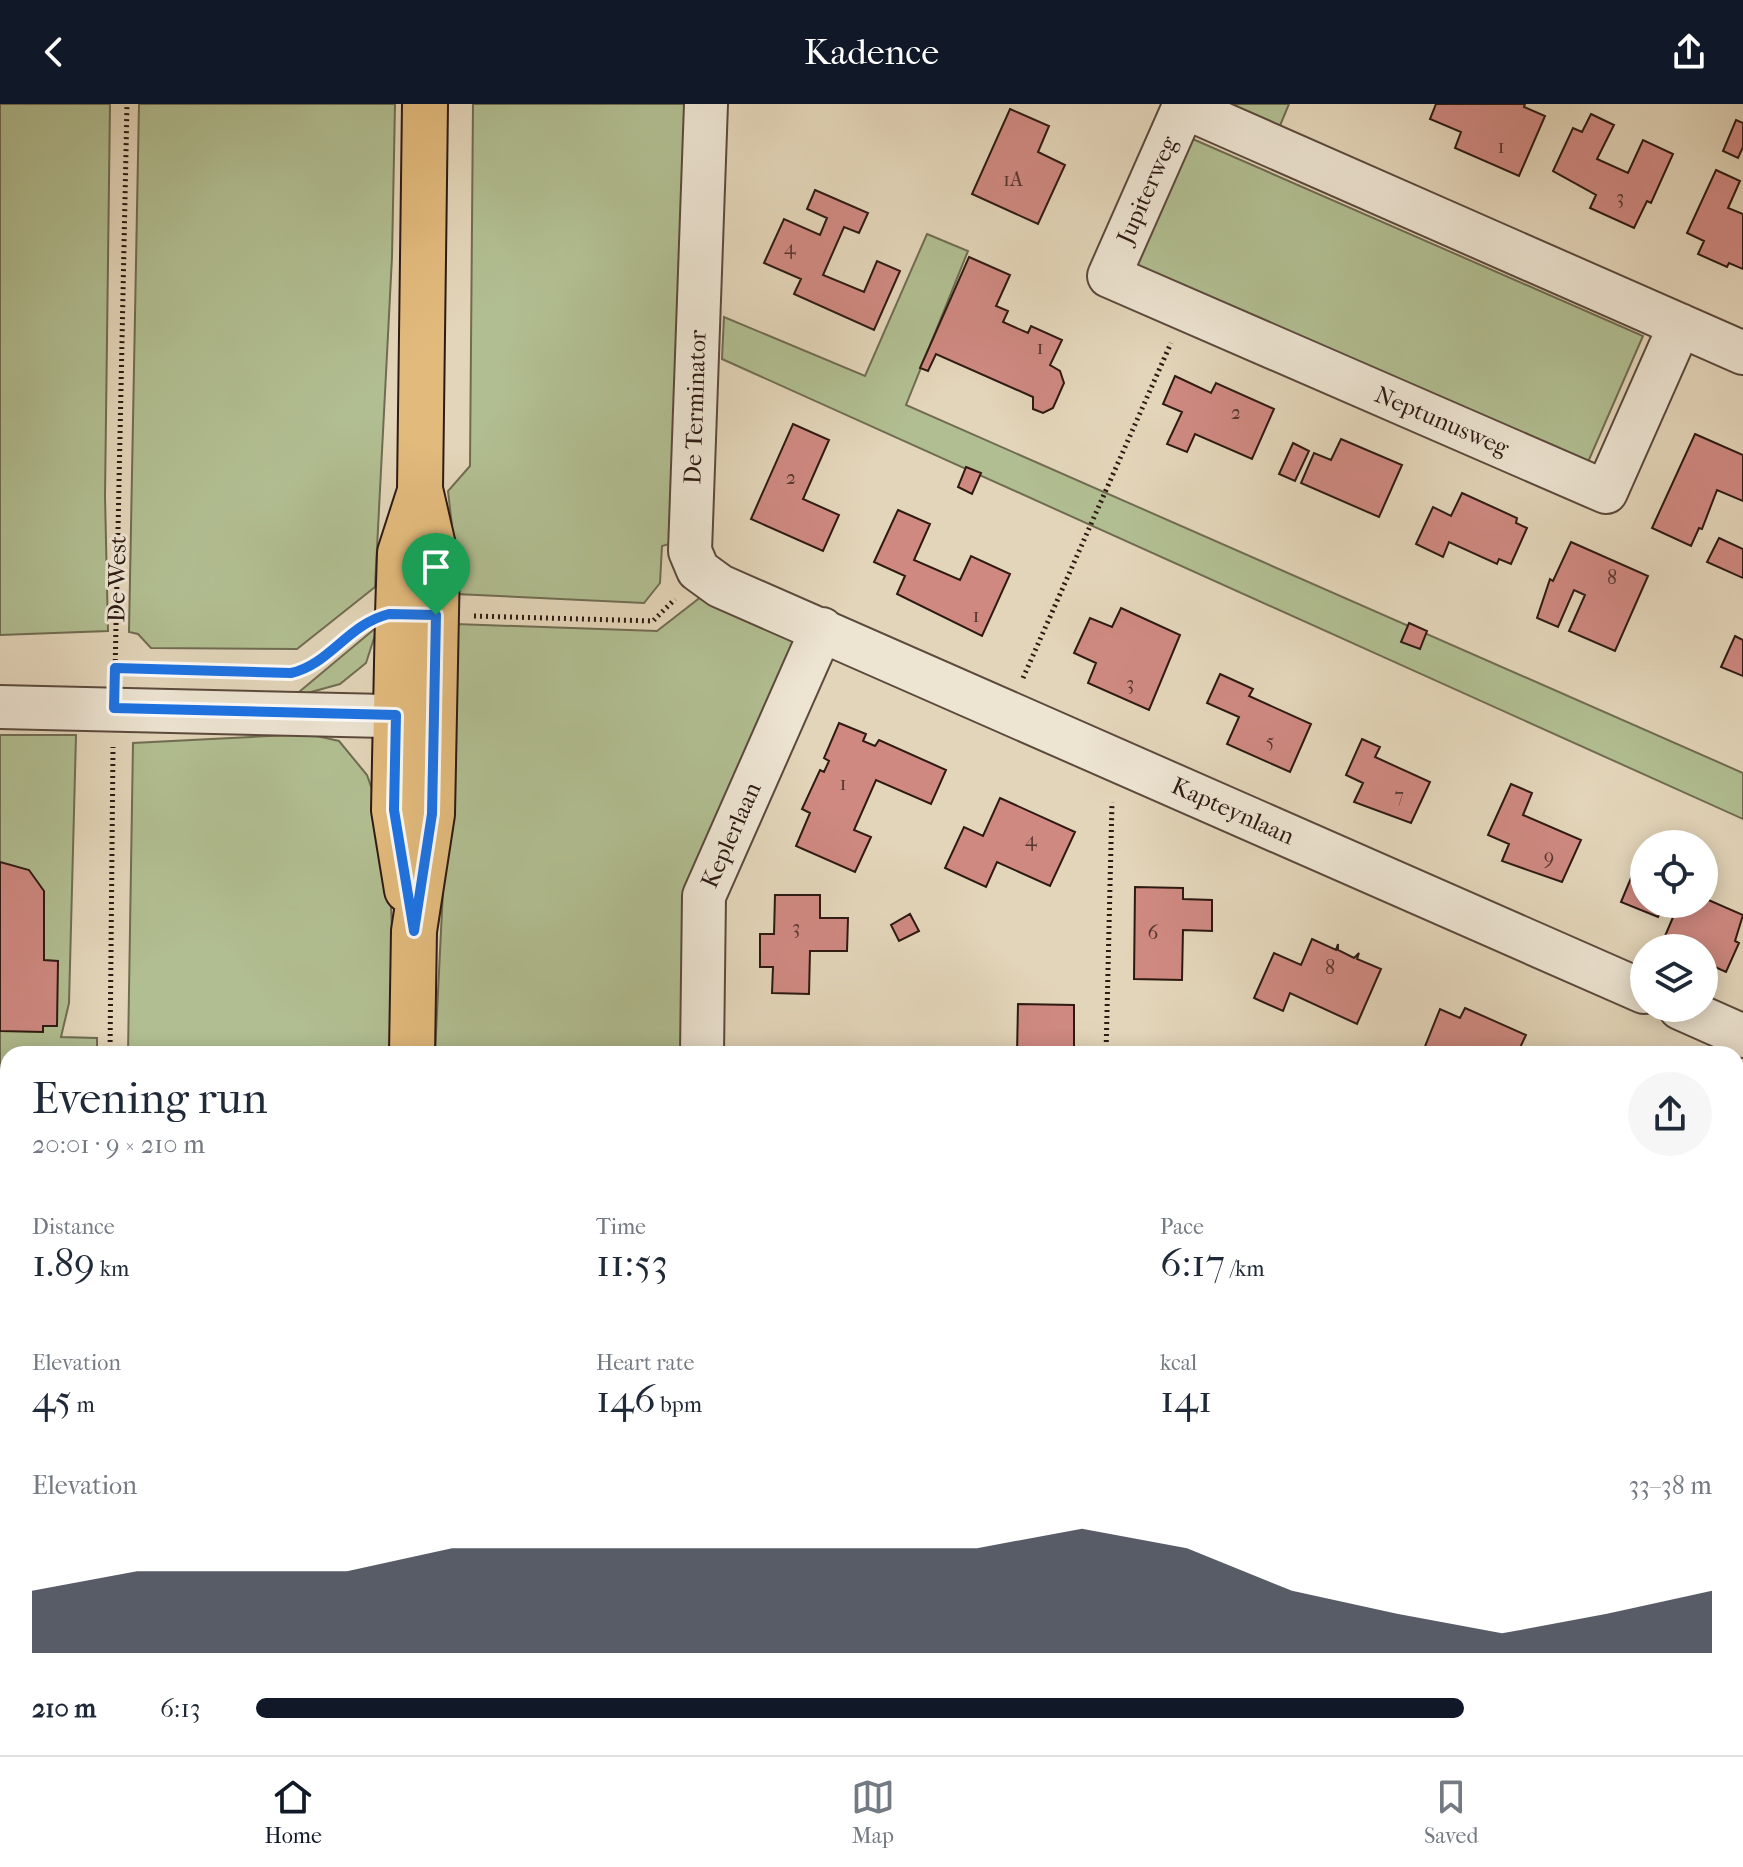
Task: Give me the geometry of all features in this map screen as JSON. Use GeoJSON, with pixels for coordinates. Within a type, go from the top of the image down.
{"type":"FeatureCollection","features":[{"type":"Feature","properties":{"kind":"main road"},"geometry":{"type":"LineString","coordinates":[[412,1046],[414,931],[432,814],[415,716],[417,615],[437,563],[420,489],[425,104]]}},
{"type":"Feature","properties":{"kind":"street","name":"De Terminator"},"geometry":{"type":"LineString","coordinates":[[698,570],[690,551],[706,104]]}},
{"type":"Feature","properties":{"kind":"street"},"geometry":{"type":"LineString","coordinates":[[1184,106],[1743,353]]}},
{"type":"Feature","properties":{"kind":"street","name":"Jupiterweg"},"geometry":{"type":"LineString","coordinates":[[1109,276],[1184,106]]}},
{"type":"Feature","properties":{"kind":"street","name":"Neptunusweg"},"geometry":{"type":"LineString","coordinates":[[1109,276],[1606,492],[1680,325]]}},
{"type":"Feature","properties":{"kind":"street"},"geometry":{"type":"LineString","coordinates":[[698,570],[720,586],[822,629]]}},
{"type":"Feature","properties":{"kind":"street","name":"Kapteynlaan"},"geometry":{"type":"LineString","coordinates":[[822,629],[1630,986]]}},
{"type":"Feature","properties":{"kind":"street","name":"Keplerlaan"},"geometry":{"type":"LineString","coordinates":[[702,1046],[704,896],[822,629]]}},
{"type":"Feature","properties":{"kind":"street"},"geometry":{"type":"LineString","coordinates":[[0,707],[114,688],[415,716]]}},
{"type":"Feature","properties":{"kind":"street"},"geometry":{"type":"LineString","coordinates":[[1712,1022],[1743,1036]]}},
{"type":"Feature","properties":{"kind":"path","name":"De West"},"geometry":{"type":"LineString","coordinates":[[110,1046],[114,688],[127,104]]}},
{"type":"Feature","properties":{"kind":"path"},"geometry":{"type":"LineString","coordinates":[[1008,711],[1186,310]]}},
{"type":"Feature","properties":{"kind":"path"},"geometry":{"type":"LineString","coordinates":[[291,673],[306,670],[367,619],[417,615],[653,621],[698,570]]}},
{"type":"Feature","properties":{"kind":"path"},"geometry":{"type":"LineString","coordinates":[[114,688],[131,668]]}},
{"type":"Feature","properties":{"kind":"path"},"geometry":{"type":"LineString","coordinates":[[1106,1046],[1110,807],[1123,762]]}},
{"type":"Feature","properties":{"kind":"green space"},"geometry":{"type":"Polygon","coordinates":[[[0,104],[110,104],[105,496],[108,631],[0,635],[0,104]]]}},
{"type":"Feature","properties":{"kind":"green space"},"geometry":{"type":"Polygon","coordinates":[[[139,104],[395,104],[392,257],[375,587],[297,649],[151,648],[138,634],[129,632],[139,104]]]}},
{"type":"Feature","properties":{"kind":"green space"},"geometry":{"type":"Polygon","coordinates":[[[473,104],[690,104],[673,543],[662,546],[660,583],[644,603],[456,594],[456,561],[448,491],[470,466],[473,104]]]}},
{"type":"Feature","properties":{"kind":"green space"},"geometry":{"type":"Polygon","coordinates":[[[1224,104],[1289,104],[1279,128],[1224,104]]]}},
{"type":"Feature","properties":{"kind":"green space"},"geometry":{"type":"Polygon","coordinates":[[[1179,133],[1643,336],[1585,469],[1122,261],[1179,133]]]}},
{"type":"Feature","properties":{"kind":"green space"},"geometry":{"type":"Polygon","coordinates":[[[927,234],[968,251],[906,405],[1743,773],[1743,819],[722,359],[724,317],[865,376],[927,234]]]}},
{"type":"Feature","properties":{"kind":"green space"},"geometry":{"type":"Polygon","coordinates":[[[706,593],[798,639],[684,899],[684,1046],[435,1046],[456,624],[657,631],[706,593]]]}},
{"type":"Feature","properties":{"kind":"green space"},"geometry":{"type":"Polygon","coordinates":[[[378,626],[366,663],[340,684],[293,697],[378,626]]]}},
{"type":"Feature","properties":{"kind":"green space"},"geometry":{"type":"Polygon","coordinates":[[[308,734],[339,741],[367,775],[387,832],[395,1046],[128,1046],[133,743],[308,734]]]}},
{"type":"Feature","properties":{"kind":"green space"},"geometry":{"type":"Polygon","coordinates":[[[0,735],[76,735],[69,1003],[61,1037],[97,1038],[97,1046],[0,1046],[0,735]]]}},
{"type":"Feature","properties":{"kind":"building"},"geometry":{"type":"Polygon","coordinates":[[[1436,104],[1525,104],[1524,107],[1545,116],[1519,176],[1455,148],[1461,132],[1430,119],[1436,104]]]}},
{"type":"Feature","properties":{"kind":"building"},"geometry":{"type":"Polygon","coordinates":[[[1010,109],[1049,126],[1038,152],[1065,165],[1038,224],[972,194],[1010,109]]]}},
{"type":"Feature","properties":{"kind":"building"},"geometry":{"type":"Polygon","coordinates":[[[1591,114],[1614,125],[1597,159],[1628,173],[1643,140],[1673,154],[1651,203],[1647,201],[1634,228],[1590,208],[1596,195],[1553,171],[1573,128],[1582,132],[1591,114]]]}},
{"type":"Feature","properties":{"kind":"building"},"geometry":{"type":"Polygon","coordinates":[[[1736,120],[1743,123],[1743,147],[1738,158],[1723,151],[1736,120]]]}},
{"type":"Feature","properties":{"kind":"building"},"geometry":{"type":"Polygon","coordinates":[[[1716,170],[1740,181],[1728,208],[1743,214],[1743,269],[1729,263],[1727,267],[1698,254],[1704,241],[1687,233],[1716,170]]]}},
{"type":"Feature","properties":{"kind":"building"},"geometry":{"type":"Polygon","coordinates":[[[815,190],[868,213],[859,233],[844,227],[823,275],[864,292],[877,261],[900,271],[874,330],[794,294],[801,279],[764,263],[784,219],[820,235],[827,218],[807,209],[815,190]]]}},
{"type":"Feature","properties":{"kind":"building"},"geometry":{"type":"Polygon","coordinates":[[[969,257],[1010,275],[996,306],[1008,311],[1003,322],[1028,333],[1031,326],[1062,340],[1050,365],[1060,371],[1064,383],[1053,408],[1043,413],[1033,409],[1033,397],[936,354],[928,371],[920,368],[969,257]]]}},
{"type":"Feature","properties":{"kind":"building"},"geometry":{"type":"Polygon","coordinates":[[[1175,376],[1211,393],[1216,383],[1274,409],[1252,459],[1195,434],[1187,452],[1167,444],[1182,412],[1163,404],[1175,376]]]}},
{"type":"Feature","properties":{"kind":"building"},"geometry":{"type":"Polygon","coordinates":[[[793,424],[829,440],[803,499],[839,515],[823,551],[751,519],[793,424]]]}},
{"type":"Feature","properties":{"kind":"building"},"geometry":{"type":"Polygon","coordinates":[[[1695,434],[1743,455],[1743,501],[1717,490],[1702,529],[1699,528],[1691,546],[1652,528],[1695,434]]]}},
{"type":"Feature","properties":{"kind":"building"},"geometry":{"type":"Polygon","coordinates":[[[1341,439],[1402,465],[1379,517],[1301,483],[1314,453],[1331,460],[1341,439]]]}},
{"type":"Feature","properties":{"kind":"building"},"geometry":{"type":"Polygon","coordinates":[[[1293,443],[1309,451],[1295,481],[1279,474],[1293,443]]]}},
{"type":"Feature","properties":{"kind":"building"},"geometry":{"type":"Polygon","coordinates":[[[966,467],[981,473],[972,494],[958,487],[966,467]]]}},
{"type":"Feature","properties":{"kind":"building"},"geometry":{"type":"Polygon","coordinates":[[[1462,493],[1517,518],[1516,523],[1527,528],[1511,564],[1499,559],[1497,564],[1449,542],[1443,557],[1416,544],[1433,507],[1451,516],[1462,493]]]}},
{"type":"Feature","properties":{"kind":"building"},"geometry":{"type":"Polygon","coordinates":[[[898,510],[930,524],[914,560],[960,580],[971,556],[1010,574],[982,636],[897,594],[905,576],[874,562],[898,510]]]}},
{"type":"Feature","properties":{"kind":"building"},"geometry":{"type":"Polygon","coordinates":[[[1719,538],[1743,549],[1743,578],[1707,562],[1719,538]]]}},
{"type":"Feature","properties":{"kind":"building"},"geometry":{"type":"Polygon","coordinates":[[[1571,542],[1648,576],[1615,651],[1569,631],[1585,595],[1574,590],[1558,627],[1537,618],[1550,579],[1553,581],[1571,542]]]}},
{"type":"Feature","properties":{"kind":"building"},"geometry":{"type":"Polygon","coordinates":[[[1121,608],[1180,635],[1149,710],[1088,683],[1096,663],[1074,653],[1090,618],[1112,627],[1121,608]]]}},
{"type":"Feature","properties":{"kind":"building"},"geometry":{"type":"Polygon","coordinates":[[[1409,623],[1427,631],[1420,649],[1401,642],[1409,623]]]}},
{"type":"Feature","properties":{"kind":"building"},"geometry":{"type":"Polygon","coordinates":[[[1735,636],[1743,640],[1743,676],[1721,667],[1735,636]]]}},
{"type":"Feature","properties":{"kind":"building"},"geometry":{"type":"Polygon","coordinates":[[[1220,674],[1253,689],[1249,696],[1311,724],[1290,772],[1227,744],[1239,717],[1207,703],[1220,674]]]}},
{"type":"Feature","properties":{"kind":"building"},"geometry":{"type":"Polygon","coordinates":[[[839,723],[866,734],[863,741],[875,746],[879,740],[946,770],[931,804],[876,780],[854,830],[871,837],[855,872],[796,846],[810,813],[802,809],[820,770],[824,772],[829,761],[824,758],[839,723]]]}},
{"type":"Feature","properties":{"kind":"building"},"geometry":{"type":"Polygon","coordinates":[[[1362,739],[1380,747],[1375,757],[1430,782],[1411,823],[1354,802],[1363,783],[1346,775],[1362,739]]]}},
{"type":"Feature","properties":{"kind":"building"},"geometry":{"type":"Polygon","coordinates":[[[1511,784],[1532,793],[1523,815],[1581,840],[1562,882],[1502,861],[1509,844],[1488,835],[1511,784]]]}},
{"type":"Feature","properties":{"kind":"building"},"geometry":{"type":"Polygon","coordinates":[[[1000,798],[1075,832],[1050,886],[997,862],[986,887],[945,868],[964,827],[983,836],[1000,798]]]}},
{"type":"Feature","properties":{"kind":"building"},"geometry":{"type":"Polygon","coordinates":[[[0,862],[29,870],[44,891],[44,960],[58,961],[57,1026],[43,1026],[43,1032],[0,1031],[0,862]]]}},
{"type":"Feature","properties":{"kind":"building"},"geometry":{"type":"Polygon","coordinates":[[[1630,880],[1630,906],[1621,902],[1630,880]]]}},
{"type":"Feature","properties":{"kind":"building"},"geometry":{"type":"Polygon","coordinates":[[[1135,887],[1183,888],[1183,899],[1212,900],[1212,931],[1183,930],[1182,980],[1134,979],[1135,887]]]}},
{"type":"Feature","properties":{"kind":"building"},"geometry":{"type":"Polygon","coordinates":[[[775,895],[820,895],[820,918],[848,918],[847,951],[810,951],[809,994],[772,993],[773,967],[760,967],[760,934],[774,934],[775,895]]]}},
{"type":"Feature","properties":{"kind":"building"},"geometry":{"type":"Polygon","coordinates":[[[1718,904],[1743,915],[1735,941],[1739,943],[1726,972],[1718,968],[1718,934],[1666,934],[1673,918],[1718,918],[1718,904]]]}},
{"type":"Feature","properties":{"kind":"building"},"geometry":{"type":"Polygon","coordinates":[[[910,914],[919,931],[899,941],[891,925],[910,914]]]}},
{"type":"Feature","properties":{"kind":"building"},"geometry":{"type":"Polygon","coordinates":[[[1312,939],[1336,950],[1338,944],[1338,950],[1354,958],[1359,953],[1357,959],[1381,969],[1357,1024],[1290,993],[1283,1011],[1254,998],[1274,953],[1301,965],[1312,939]]]}},
{"type":"Feature","properties":{"kind":"building"},"geometry":{"type":"Polygon","coordinates":[[[1018,1004],[1074,1005],[1074,1046],[1017,1046],[1018,1004]]]}},
{"type":"Feature","properties":{"kind":"building"},"geometry":{"type":"Polygon","coordinates":[[[1465,1008],[1526,1035],[1521,1046],[1425,1046],[1440,1009],[1460,1018],[1465,1008]]]}},
{"type":"Feature","properties":{"kind":"route"},"geometry":{"type":"LineString","coordinates":[[389,614],[436,615],[432,814],[414,931],[394,810],[396,715],[114,708],[115,668],[291,673],[306,670],[367,619],[389,614]]}}]}
